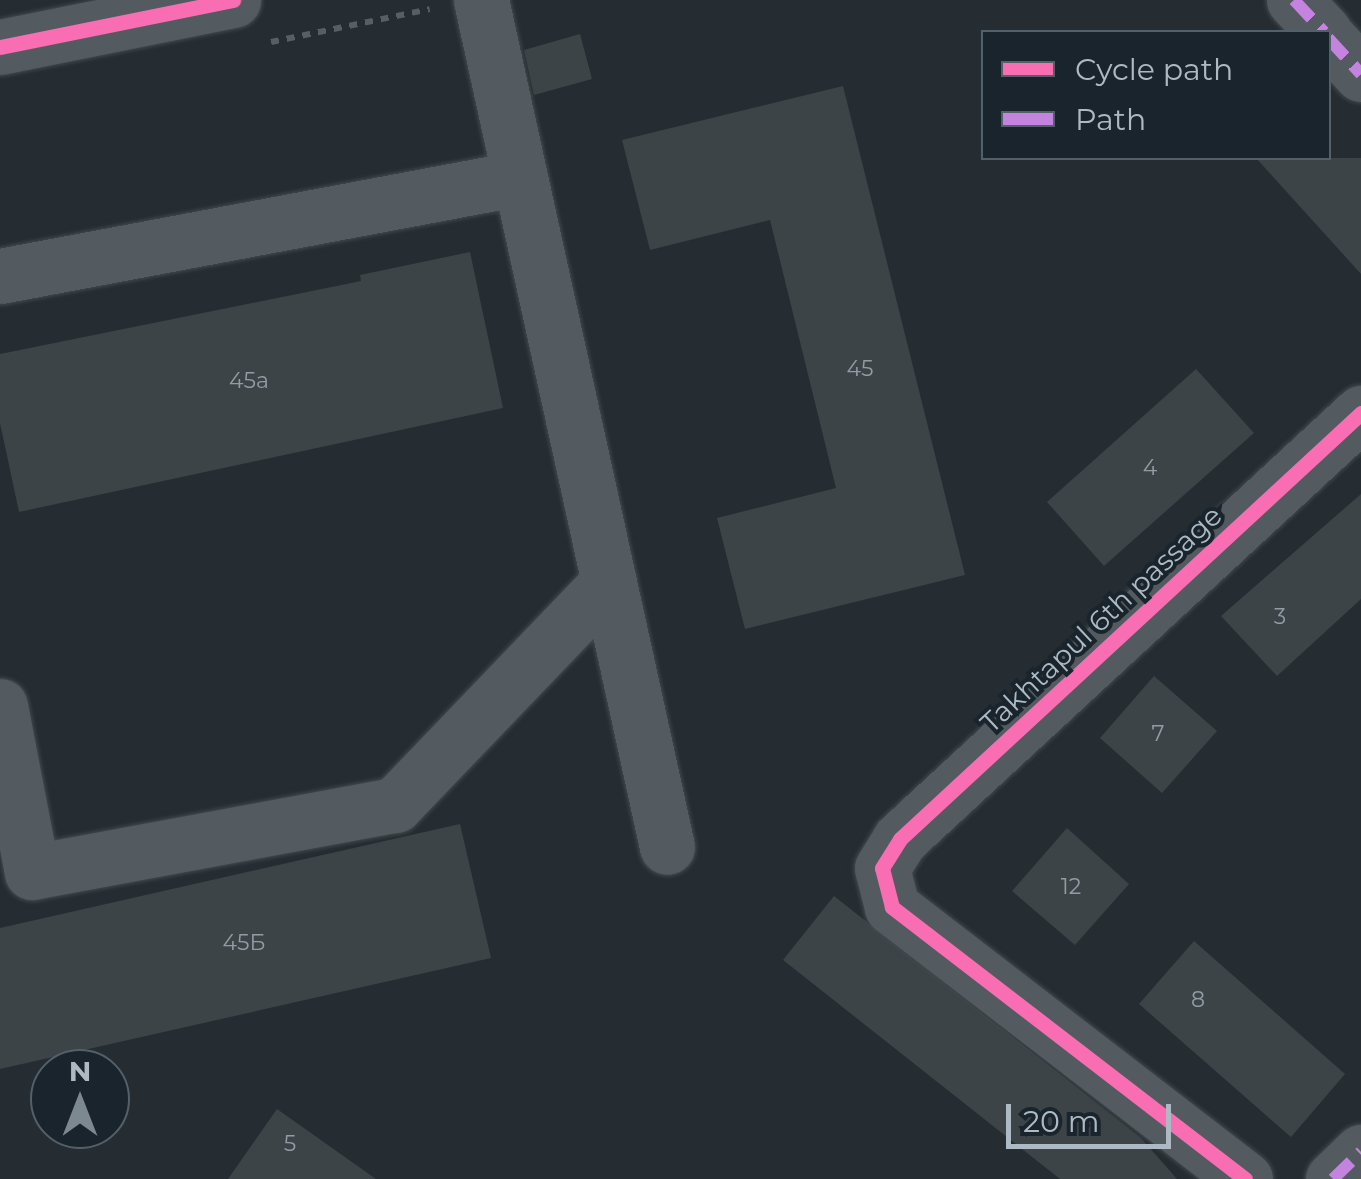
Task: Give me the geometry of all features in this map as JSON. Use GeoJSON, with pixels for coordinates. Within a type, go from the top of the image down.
{"type":"FeatureCollection","features":[{"type":"Feature","properties":{"kind":"street"},"geometry":{"type":"LineString","coordinates":[[0,47],[113,13],[233,0]]}},
{"type":"Feature","properties":{"kind":"street"},"geometry":{"type":"LineString","coordinates":[[481,0],[667,847]]}},
{"type":"Feature","properties":{"kind":"street"},"geometry":{"type":"LineString","coordinates":[[1294,0],[1321,30]]}},
{"type":"Feature","properties":{"kind":"street"},"geometry":{"type":"LineString","coordinates":[[1331,41],[1361,74]]}},
{"type":"Feature","properties":{"kind":"street"},"geometry":{"type":"LineString","coordinates":[[0,276],[520,178]]}},
{"type":"Feature","properties":{"kind":"street","name":"Takhtapul 6th passage"},"geometry":{"type":"LineString","coordinates":[[1246,1179],[892,907],[882,868],[900,838],[1361,413]]}},
{"type":"Feature","properties":{"kind":"street"},"geometry":{"type":"LineString","coordinates":[[0,706],[16,876],[395,804],[608,582]]}},
{"type":"Feature","properties":{"kind":"street"},"geometry":{"type":"LineString","coordinates":[[1333,1179],[1361,1152]]}},
{"type":"Feature","properties":{"kind":"building"},"geometry":{"type":"Polygon","coordinates":[[[580,34],[592,79],[534,95],[524,50],[580,34]]]}},
{"type":"Feature","properties":{"kind":"building"},"geometry":{"type":"Polygon","coordinates":[[[843,86],[965,575],[745,629],[717,518],[836,488],[770,220],[650,250],[622,140],[843,86]]]}},
{"type":"Feature","properties":{"kind":"building"},"geometry":{"type":"Polygon","coordinates":[[[1361,158],[1361,274],[1258,160],[1361,158]]]}},
{"type":"Feature","properties":{"kind":"building"},"geometry":{"type":"Polygon","coordinates":[[[470,252],[503,408],[19,512],[0,423],[0,354],[361,281],[360,275],[470,252]]]}},
{"type":"Feature","properties":{"kind":"building"},"geometry":{"type":"Polygon","coordinates":[[[1196,369],[1254,433],[1104,566],[1047,502],[1196,369]]]}},
{"type":"Feature","properties":{"kind":"building"},"geometry":{"type":"Polygon","coordinates":[[[1361,494],[1361,599],[1277,676],[1221,616],[1361,494]]]}},
{"type":"Feature","properties":{"kind":"building"},"geometry":{"type":"Polygon","coordinates":[[[1154,676],[1217,731],[1162,793],[1100,738],[1154,676]]]}},
{"type":"Feature","properties":{"kind":"building"},"geometry":{"type":"Polygon","coordinates":[[[460,824],[491,958],[88,1049],[30,1049],[30,1062],[0,1069],[0,928],[460,824]]]}},
{"type":"Feature","properties":{"kind":"building"},"geometry":{"type":"Polygon","coordinates":[[[1067,828],[1129,884],[1075,945],[1012,891],[1067,828]]]}},
{"type":"Feature","properties":{"kind":"building"},"geometry":{"type":"Polygon","coordinates":[[[834,896],[1141,1138],[1177,1179],[1060,1179],[783,960],[834,896]]]}},
{"type":"Feature","properties":{"kind":"building"},"geometry":{"type":"Polygon","coordinates":[[[1194,941],[1345,1074],[1291,1137],[1139,1004],[1194,941]]]}},
{"type":"Feature","properties":{"kind":"building"},"geometry":{"type":"Polygon","coordinates":[[[277,1109],[376,1179],[228,1179],[277,1109]]]}},
{"type":"Feature","properties":{"kind":"marked path"},"geometry":{"type":"LineString","coordinates":[[1294,0],[1322,30]]}},
{"type":"Feature","properties":{"kind":"marked path"},"geometry":{"type":"LineString","coordinates":[[1331,41],[1361,74]]}},
{"type":"Feature","properties":{"kind":"marked path"},"geometry":{"type":"LineString","coordinates":[[1333,1179],[1361,1152]]}},
{"type":"Feature","properties":{"kind":"cycle path"},"geometry":{"type":"LineString","coordinates":[[0,47],[233,0]]}},
{"type":"Feature","properties":{"kind":"cycle path"},"geometry":{"type":"LineString","coordinates":[[1245,1179],[892,907],[882,868],[900,839],[1361,413]]}}]}
